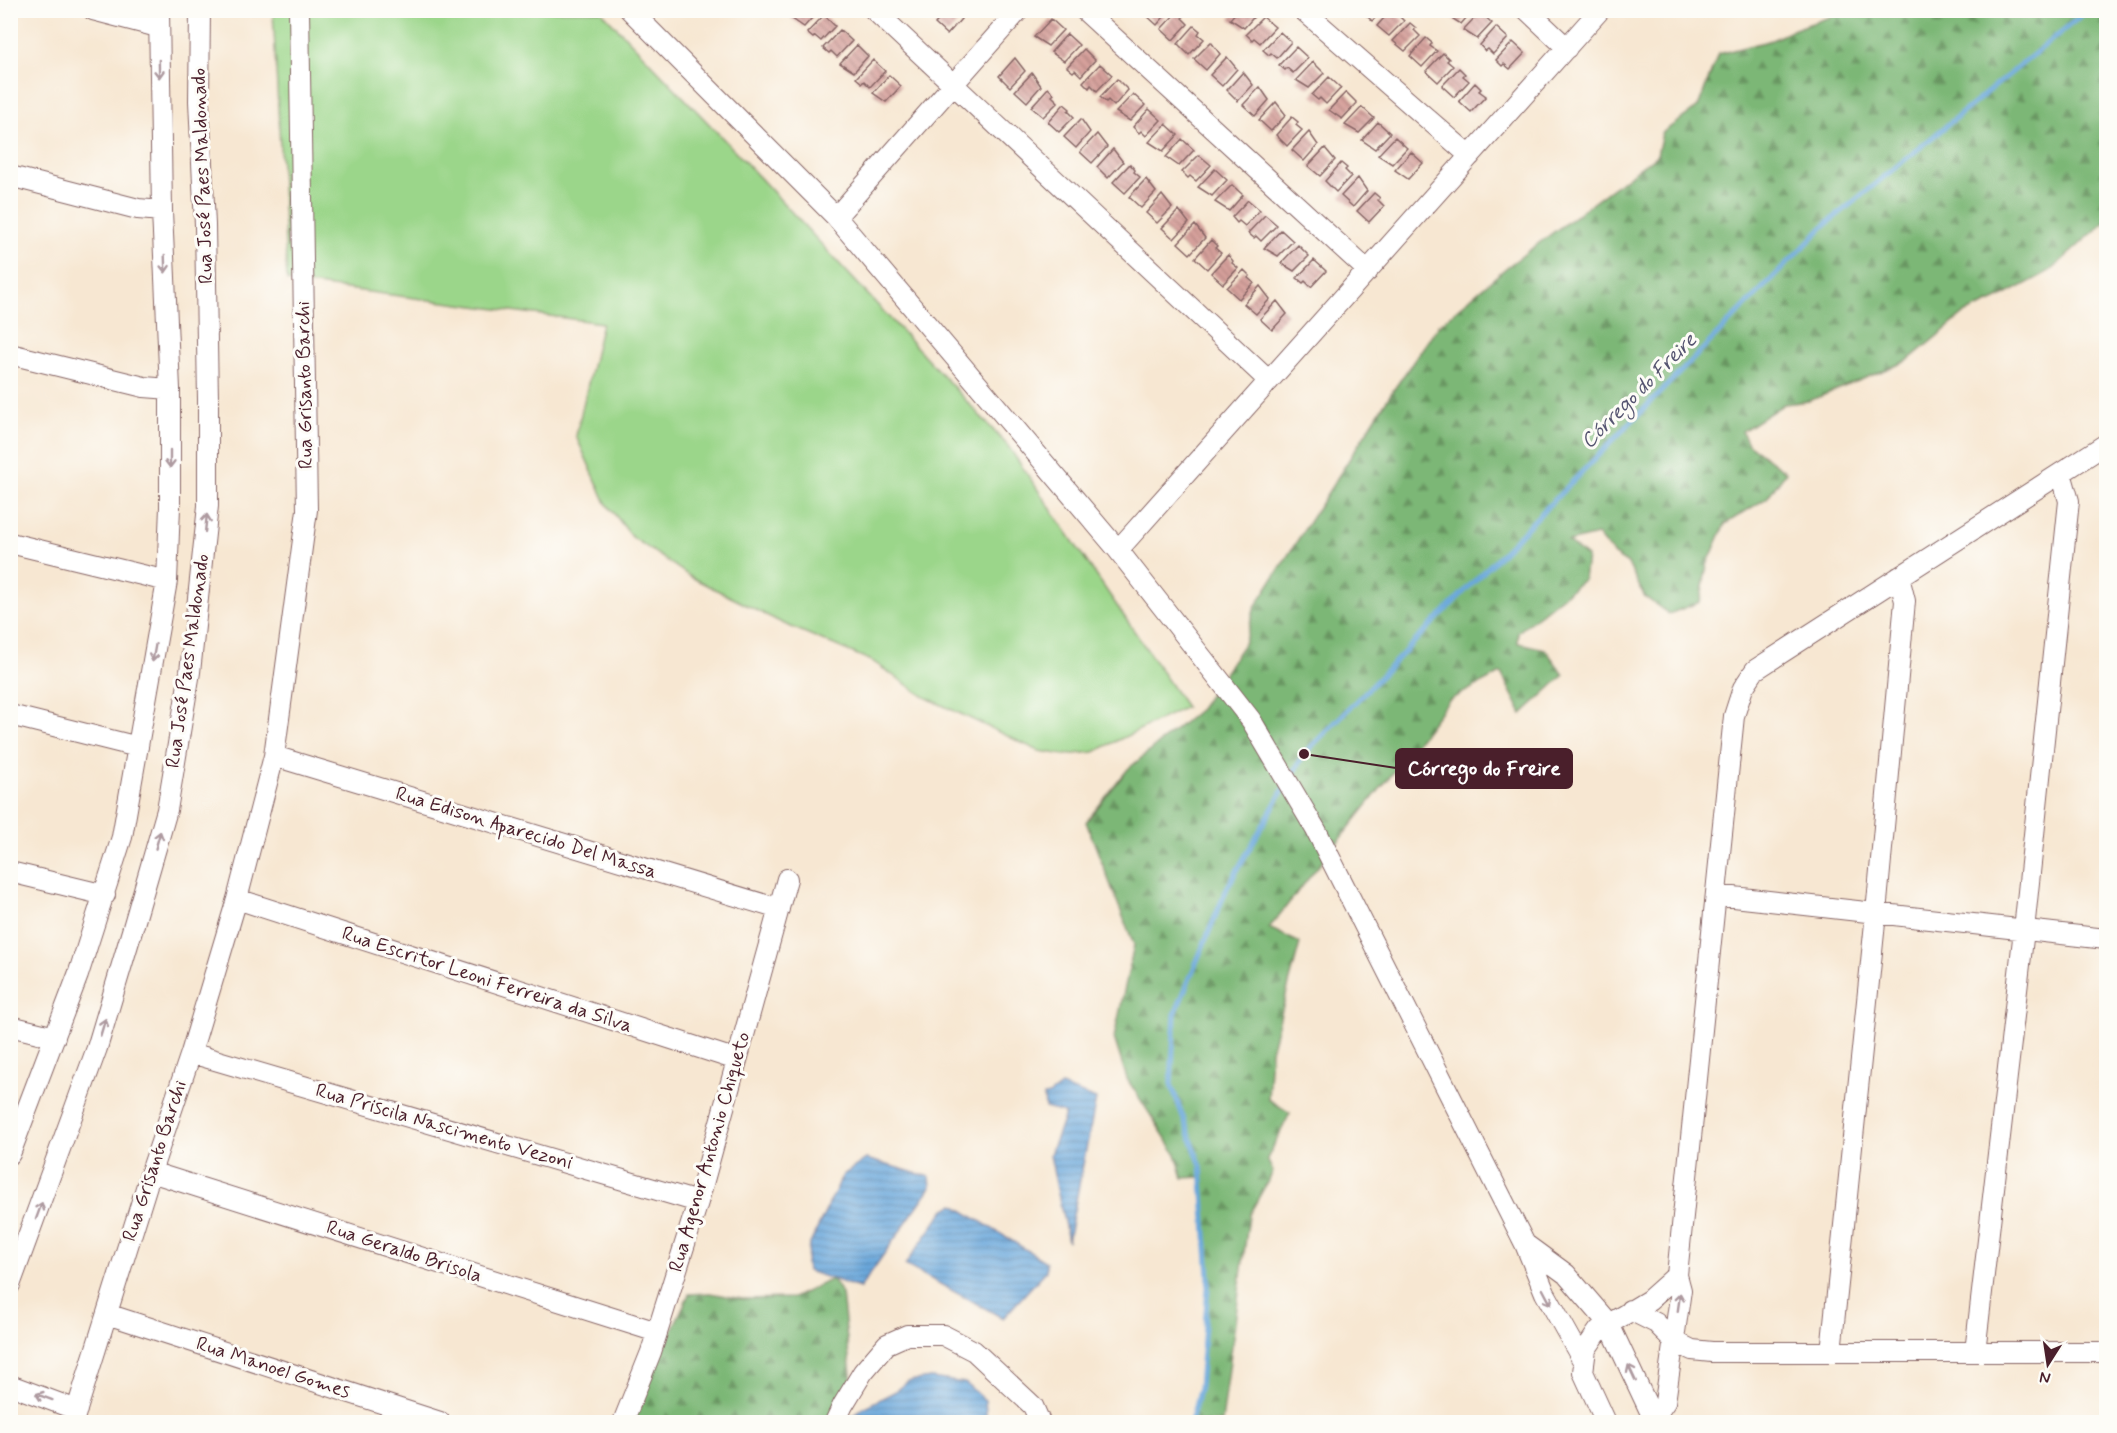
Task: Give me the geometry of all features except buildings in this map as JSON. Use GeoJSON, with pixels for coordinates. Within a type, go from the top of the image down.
{"type":"FeatureCollection","features":[{"type":"Feature","properties":{"kind":"street"},"geometry":{"type":"LineString","coordinates":[[93,10],[158,19]]}},
{"type":"Feature","properties":{"kind":"street","name":"Rua José Paes Maldonado"},"geometry":{"type":"LineString","coordinates":[[10,1285],[97,1048],[132,931],[167,810],[190,672],[208,506],[205,225],[199,101],[200,10]]}},
{"type":"Feature","properties":{"kind":"street","name":"Rua Grisanto Barchi"},"geometry":{"type":"LineString","coordinates":[[75,1416],[151,1172],[191,1053],[237,900],[274,756],[307,510],[298,10]]}},
{"type":"Feature","properties":{"kind":"street"},"geometry":{"type":"LineString","coordinates":[[630,10],[836,217],[1118,550],[1251,720],[1316,830],[1525,1244],[1545,1293],[1583,1360]]}},
{"type":"Feature","properties":{"kind":"street"},"geometry":{"type":"LineString","coordinates":[[873,10],[1269,381]]}},
{"type":"Feature","properties":{"kind":"street"},"geometry":{"type":"LineString","coordinates":[[836,217],[1019,10]]}},
{"type":"Feature","properties":{"kind":"street"},"geometry":{"type":"LineString","coordinates":[[1084,10],[1368,271]]}},
{"type":"Feature","properties":{"kind":"street"},"geometry":{"type":"LineString","coordinates":[[1303,10],[1470,156]]}},
{"type":"Feature","properties":{"kind":"street"},"geometry":{"type":"LineString","coordinates":[[1527,10],[1567,48]]}},
{"type":"Feature","properties":{"kind":"street"},"geometry":{"type":"LineString","coordinates":[[1118,550],[1600,10]]}},
{"type":"Feature","properties":{"kind":"street","name":"Rua José Paes Maldonado"},"geometry":{"type":"LineString","coordinates":[[10,1154],[56,1037],[105,895],[122,837],[167,581],[170,507],[170,389],[162,211],[158,19]]}},
{"type":"Feature","properties":{"kind":"street"},"geometry":{"type":"LineString","coordinates":[[10,176],[138,209],[162,211]]}},
{"type":"Feature","properties":{"kind":"street"},"geometry":{"type":"LineString","coordinates":[[10,354],[144,387],[170,389]]}},
{"type":"Feature","properties":{"kind":"street"},"geometry":{"type":"LineString","coordinates":[[1654,1421],[1665,1402],[1681,1290],[1677,1275],[1734,716],[1743,688],[1755,670],[2106,444]]}},
{"type":"Feature","properties":{"kind":"street"},"geometry":{"type":"LineString","coordinates":[[1975,1352],[2024,930],[2069,501],[2061,473]]}},
{"type":"Feature","properties":{"kind":"street"},"geometry":{"type":"LineString","coordinates":[[10,543],[167,581]]}},
{"type":"Feature","properties":{"kind":"street"},"geometry":{"type":"LineString","coordinates":[[1831,1352],[1905,601],[1899,577]]}},
{"type":"Feature","properties":{"kind":"street"},"geometry":{"type":"LineString","coordinates":[[10,715],[138,747]]}},
{"type":"Feature","properties":{"kind":"street","name":"Rua Edison Aparecido Del Massa"},"geometry":{"type":"LineString","coordinates":[[274,756],[779,909]]}},
{"type":"Feature","properties":{"kind":"street"},"geometry":{"type":"LineString","coordinates":[[10,872],[105,895]]}},
{"type":"Feature","properties":{"kind":"street","name":"Rua Agenor Antonio Chiqueto"},"geometry":{"type":"LineString","coordinates":[[622,1422],[651,1353],[698,1202],[787,879]]}},
{"type":"Feature","properties":{"kind":"street"},"geometry":{"type":"LineString","coordinates":[[1716,895],[2106,939]]}},
{"type":"Feature","properties":{"kind":"street","name":"Rua Escritor Leoni Ferreira da Silva"},"geometry":{"type":"LineString","coordinates":[[237,900],[737,1060]]}},
{"type":"Feature","properties":{"kind":"street"},"geometry":{"type":"LineString","coordinates":[[10,1026],[56,1037]]}},
{"type":"Feature","properties":{"kind":"street","name":"Rua Priscila Nascimento Vezoni"},"geometry":{"type":"LineString","coordinates":[[191,1053],[698,1202]]}},
{"type":"Feature","properties":{"kind":"street","name":"Rua Geraldo Brisola"},"geometry":{"type":"LineString","coordinates":[[151,1172],[657,1332]]}},
{"type":"Feature","properties":{"kind":"street"},"geometry":{"type":"LineString","coordinates":[[1525,1244],[1566,1274],[1608,1324],[1654,1421]]}},
{"type":"Feature","properties":{"kind":"street"},"geometry":{"type":"LineString","coordinates":[[1606,1422],[1583,1372],[1586,1349],[1591,1339],[1608,1324],[1649,1300],[1677,1275]]}},
{"type":"Feature","properties":{"kind":"street"},"geometry":{"type":"LineString","coordinates":[[1630,1310],[1656,1323],[1674,1341],[1692,1350],[1712,1352],[2106,1352]]}},
{"type":"Feature","properties":{"kind":"street","name":"Rua Manoel Gomes"},"geometry":{"type":"LineString","coordinates":[[107,1314],[440,1422]]}},
{"type":"Feature","properties":{"kind":"street"},"geometry":{"type":"LineString","coordinates":[[835,1422],[863,1372],[887,1344],[907,1335],[943,1335],[974,1351],[1033,1406],[1040,1422]]}},
{"type":"Feature","properties":{"kind":"street"},"geometry":{"type":"LineString","coordinates":[[10,1385],[75,1416]]}},
{"type":"Feature","properties":{"kind":"green space"},"geometry":{"type":"Polygon","coordinates":[[[273,11],[601,11],[736,152],[1008,446],[1186,707],[1094,752],[1065,755],[1039,751],[925,697],[872,661],[782,623],[691,577],[632,537],[606,503],[576,436],[602,323],[287,281],[273,11]]]}},
{"type":"Feature","properties":{"kind":"green space"},"geometry":{"type":"Polygon","coordinates":[[[1847,11],[2106,11],[2106,221],[2050,271],[1964,314],[1907,361],[1809,401],[1784,404],[1742,431],[1748,444],[1786,472],[1767,498],[1725,524],[1707,565],[1700,602],[1669,614],[1645,597],[1628,564],[1614,555],[1597,535],[1568,542],[1587,557],[1584,579],[1518,632],[1518,643],[1545,649],[1564,675],[1522,714],[1501,673],[1449,700],[1269,928],[1300,943],[1271,1051],[1268,1099],[1290,1113],[1267,1159],[1273,1172],[1249,1215],[1222,1422],[1191,1422],[1200,1387],[1209,1276],[1201,1177],[1183,1178],[1176,1154],[1127,1079],[1114,1038],[1134,945],[1086,822],[1128,769],[1200,709],[1244,644],[1255,607],[1392,392],[1439,325],[1507,267],[1657,155],[1662,133],[1698,107],[1718,54],[1772,40],[1795,29],[1847,11]]]}},
{"type":"Feature","properties":{"kind":"green space"},"geometry":{"type":"Polygon","coordinates":[[[832,1279],[842,1294],[854,1402],[839,1422],[629,1422],[689,1294],[710,1293],[742,1299],[793,1298],[832,1279]]]}},
{"type":"Feature","properties":{"kind":"water"},"geometry":{"type":"Polygon","coordinates":[[[1061,1086],[1096,1099],[1068,1241],[1050,1155],[1065,1113],[1045,1108],[1044,1096],[1061,1086]]]}},
{"type":"Feature","properties":{"kind":"water"},"geometry":{"type":"Polygon","coordinates":[[[866,1159],[930,1177],[931,1187],[860,1288],[807,1271],[806,1263],[809,1246],[843,1175],[866,1159]]]}},
{"type":"Feature","properties":{"kind":"water"},"geometry":{"type":"Polygon","coordinates":[[[954,1205],[1046,1262],[1046,1271],[1003,1318],[905,1265],[945,1209],[954,1205]]]}},
{"type":"Feature","properties":{"kind":"water"},"geometry":{"type":"Polygon","coordinates":[[[931,1378],[965,1383],[985,1400],[987,1422],[844,1422],[908,1381],[931,1378]]]}},
{"type":"Feature","properties":{"kind":"waterway","name":"Córrego do Freire"},"geometry":{"type":"LineString","coordinates":[[1291,777],[1304,754],[1825,225],[2088,10]]}},
{"type":"Feature","properties":{"kind":"waterway","name":"Córrego do Freire"},"geometry":{"type":"LineString","coordinates":[[1191,1422],[1200,1387],[1209,1276],[1201,1166],[1171,1084],[1175,1014],[1227,888],[1284,788]]}},
{"type":"Feature","properties":{"kind":"place","name":"Córrego do Freire"},"geometry":{"type":"Point","coordinates":[1304,754]}}]}
